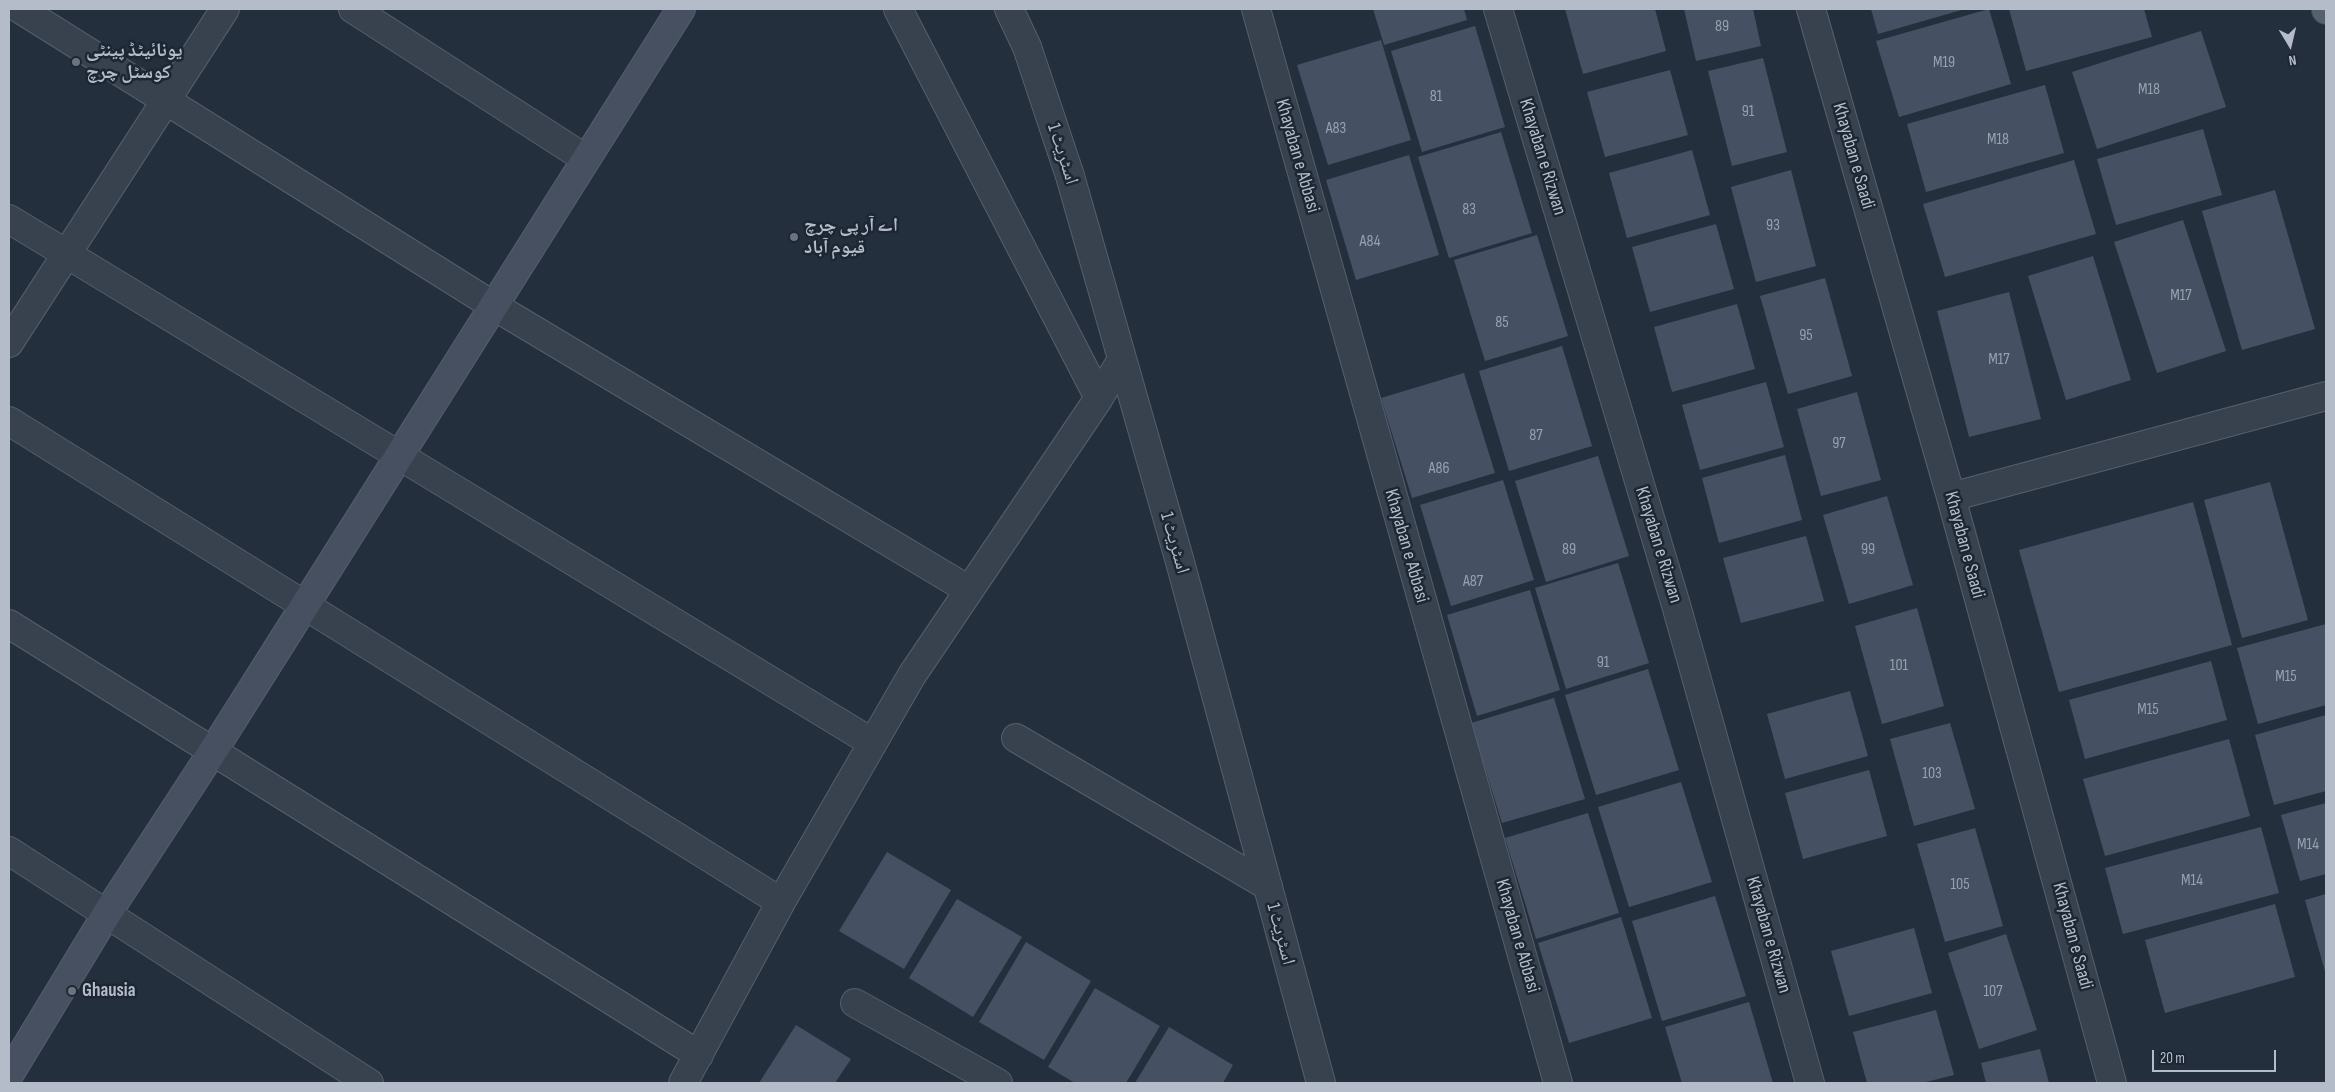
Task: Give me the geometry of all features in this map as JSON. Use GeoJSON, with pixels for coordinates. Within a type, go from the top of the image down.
{"type":"FeatureCollection","features":[{"type":"Feature","properties":{"kind":"street"},"geometry":{"type":"LineString","coordinates":[[20,9],[494,306],[969,590]]}},
{"type":"Feature","properties":{"kind":"street"},"geometry":{"type":"LineString","coordinates":[[9,343],[225,9]]}},
{"type":"Feature","properties":{"kind":"street"},"geometry":{"type":"LineString","coordinates":[[353,9],[586,159]]}},
{"type":"Feature","properties":{"kind":"street"},"geometry":{"type":"LineString","coordinates":[[898,9],[1098,398]]}},
{"type":"Feature","properties":{"kind":"street","name":"اسٹریٹ 1"},"geometry":{"type":"LineString","coordinates":[[1009,9],[1027,47],[1070,176],[1321,1083]]}},
{"type":"Feature","properties":{"kind":"street","name":"Khayaban e Abbasi"},"geometry":{"type":"LineString","coordinates":[[1256,9],[1558,1083]]}},
{"type":"Feature","properties":{"kind":"street","name":"Khayaban e Rizwan"},"geometry":{"type":"LineString","coordinates":[[1498,9],[1676,605],[1810,1083]]}},
{"type":"Feature","properties":{"kind":"street","name":"Khayaban e Saadi"},"geometry":{"type":"LineString","coordinates":[[1811,9],[1951,497],[2112,1083]]}},
{"type":"Feature","properties":{"kind":"street"},"geometry":{"type":"LineString","coordinates":[[9,1075],[106,915],[213,751],[678,10]]}},
{"type":"Feature","properties":{"kind":"street"},"geometry":{"type":"LineString","coordinates":[[9,219],[873,743]]}},
{"type":"Feature","properties":{"kind":"street"},"geometry":{"type":"LineString","coordinates":[[683,1083],[781,902],[912,675],[1098,398],[1122,359]]}},
{"type":"Feature","properties":{"kind":"street"},"geometry":{"type":"LineString","coordinates":[[1951,497],[2326,396]]}},
{"type":"Feature","properties":{"kind":"street"},"geometry":{"type":"LineString","coordinates":[[9,421],[781,902]]}},
{"type":"Feature","properties":{"kind":"street"},"geometry":{"type":"LineString","coordinates":[[9,624],[699,1055]]}},
{"type":"Feature","properties":{"kind":"street"},"geometry":{"type":"LineString","coordinates":[[1016,738],[1268,886]]}},
{"type":"Feature","properties":{"kind":"street"},"geometry":{"type":"LineString","coordinates":[[9,851],[369,1083]]}},
{"type":"Feature","properties":{"kind":"street"},"geometry":{"type":"LineString","coordinates":[[855,1003],[998,1083]]}},
{"type":"Feature","properties":{"kind":"building"},"geometry":{"type":"Polygon","coordinates":[[[1373,9],[1464,9],[1467,20],[1384,45],[1373,9]]]}},
{"type":"Feature","properties":{"kind":"building"},"geometry":{"type":"Polygon","coordinates":[[[1565,9],[1655,9],[1666,51],[1583,74],[1565,9]]]}},
{"type":"Feature","properties":{"kind":"building"},"geometry":{"type":"Polygon","coordinates":[[[1684,9],[1753,9],[1761,46],[1696,61],[1684,9]]]}},
{"type":"Feature","properties":{"kind":"building"},"geometry":{"type":"Polygon","coordinates":[[[1871,9],[1965,9],[1878,34],[1871,9]]]}},
{"type":"Feature","properties":{"kind":"building"},"geometry":{"type":"Polygon","coordinates":[[[1989,9],[2011,84],[1899,117],[1876,41],[1989,9]]]}},
{"type":"Feature","properties":{"kind":"building"},"geometry":{"type":"Polygon","coordinates":[[[2009,9],[2144,9],[2152,37],[2026,71],[2009,9]]]}},
{"type":"Feature","properties":{"kind":"building"},"geometry":{"type":"Polygon","coordinates":[[[1475,26],[1505,127],[1422,152],[1391,51],[1475,26]]]}},
{"type":"Feature","properties":{"kind":"building"},"geometry":{"type":"Polygon","coordinates":[[[2201,31],[2226,107],[2097,149],[2072,72],[2201,31]]]}},
{"type":"Feature","properties":{"kind":"building"},"geometry":{"type":"Polygon","coordinates":[[[1381,40],[1411,140],[1328,165],[1297,65],[1381,40]]]}},
{"type":"Feature","properties":{"kind":"building"},"geometry":{"type":"Polygon","coordinates":[[[1763,58],[1787,152],[1732,166],[1708,71],[1763,58]]]}},
{"type":"Feature","properties":{"kind":"building"},"geometry":{"type":"Polygon","coordinates":[[[1670,70],[1688,135],[1605,157],[1587,92],[1670,70]]]}},
{"type":"Feature","properties":{"kind":"building"},"geometry":{"type":"Polygon","coordinates":[[[2045,85],[2064,153],[1926,192],[1907,124],[2045,85]]]}},
{"type":"Feature","properties":{"kind":"building"},"geometry":{"type":"Polygon","coordinates":[[[2203,129],[2222,195],[2116,225],[2097,159],[2203,129]]]}},
{"type":"Feature","properties":{"kind":"building"},"geometry":{"type":"Polygon","coordinates":[[[1501,132],[1532,233],[1449,258],[1418,157],[1501,132]]]}},
{"type":"Feature","properties":{"kind":"building"},"geometry":{"type":"Polygon","coordinates":[[[1692,150],[1710,215],[1627,238],[1609,173],[1692,150]]]}},
{"type":"Feature","properties":{"kind":"building"},"geometry":{"type":"Polygon","coordinates":[[[1409,155],[1439,255],[1356,280],[1326,180],[1409,155]]]}},
{"type":"Feature","properties":{"kind":"building"},"geometry":{"type":"Polygon","coordinates":[[[2074,160],[2096,234],[1945,277],[1923,204],[2074,160]]]}},
{"type":"Feature","properties":{"kind":"building"},"geometry":{"type":"Polygon","coordinates":[[[1791,170],[1816,266],[1756,282],[1731,187],[1791,170]]]}},
{"type":"Feature","properties":{"kind":"building"},"geometry":{"type":"Polygon","coordinates":[[[2275,190],[2315,329],[2242,350],[2202,211],[2275,190]]]}},
{"type":"Feature","properties":{"kind":"building"},"geometry":{"type":"Polygon","coordinates":[[[2183,220],[2226,351],[2157,373],[2114,242],[2183,220]]]}},
{"type":"Feature","properties":{"kind":"building"},"geometry":{"type":"Polygon","coordinates":[[[1716,224],[1734,289],[1650,312],[1632,247],[1716,224]]]}},
{"type":"Feature","properties":{"kind":"building"},"geometry":{"type":"Polygon","coordinates":[[[1537,235],[1568,336],[1485,361],[1454,260],[1537,235]]]}},
{"type":"Feature","properties":{"kind":"building"},"geometry":{"type":"Polygon","coordinates":[[[2093,256],[2131,380],[2066,400],[2028,276],[2093,256]]]}},
{"type":"Feature","properties":{"kind":"building"},"geometry":{"type":"Polygon","coordinates":[[[1825,278],[1852,376],[1788,394],[1760,296],[1825,278]]]}},
{"type":"Feature","properties":{"kind":"building"},"geometry":{"type":"Polygon","coordinates":[[[2009,292],[2041,419],[1969,437],[1937,311],[2009,292]]]}},
{"type":"Feature","properties":{"kind":"building"},"geometry":{"type":"Polygon","coordinates":[[[1737,304],[1755,369],[1672,392],[1654,327],[1737,304]]]}},
{"type":"Feature","properties":{"kind":"building"},"geometry":{"type":"Polygon","coordinates":[[[1562,346],[1592,446],[1509,471],[1479,371],[1562,346]]]}},
{"type":"Feature","properties":{"kind":"building"},"geometry":{"type":"Polygon","coordinates":[[[1464,373],[1495,473],[1412,498],[1381,398],[1464,373]]]}},
{"type":"Feature","properties":{"kind":"building"},"geometry":{"type":"Polygon","coordinates":[[[1766,382],[1784,447],[1700,470],[1682,405],[1766,382]]]}},
{"type":"Feature","properties":{"kind":"building"},"geometry":{"type":"Polygon","coordinates":[[[1857,392],[1881,480],[1821,496],[1797,409],[1857,392]]]}},
{"type":"Feature","properties":{"kind":"building"},"geometry":{"type":"Polygon","coordinates":[[[1785,455],[1802,520],[1719,543],[1702,478],[1785,455]]]}},
{"type":"Feature","properties":{"kind":"building"},"geometry":{"type":"Polygon","coordinates":[[[1598,456],[1629,556],[1546,582],[1515,481],[1598,456]]]}},
{"type":"Feature","properties":{"kind":"building"},"geometry":{"type":"Polygon","coordinates":[[[1503,480],[1534,580],[1451,606],[1420,505],[1503,480]]]}},
{"type":"Feature","properties":{"kind":"building"},"geometry":{"type":"Polygon","coordinates":[[[2270,482],[2308,620],[2242,638],[2204,500],[2270,482]]]}},
{"type":"Feature","properties":{"kind":"building"},"geometry":{"type":"Polygon","coordinates":[[[1887,496],[1913,585],[1849,604],[1823,515],[1887,496]]]}},
{"type":"Feature","properties":{"kind":"building"},"geometry":{"type":"Polygon","coordinates":[[[2193,502],[2232,645],[2059,692],[2019,550],[2193,502]]]}},
{"type":"Feature","properties":{"kind":"building"},"geometry":{"type":"Polygon","coordinates":[[[1806,536],[1824,601],[1741,623],[1723,558],[1806,536]]]}},
{"type":"Feature","properties":{"kind":"building"},"geometry":{"type":"Polygon","coordinates":[[[1618,563],[1649,663],[1566,689],[1535,588],[1618,563]]]}},
{"type":"Feature","properties":{"kind":"building"},"geometry":{"type":"Polygon","coordinates":[[[1530,590],[1560,690],[1477,716],[1447,615],[1530,590]]]}},
{"type":"Feature","properties":{"kind":"building"},"geometry":{"type":"Polygon","coordinates":[[[1917,608],[1944,706],[1882,724],[1855,626],[1917,608]]]}},
{"type":"Feature","properties":{"kind":"building"},"geometry":{"type":"Polygon","coordinates":[[[2326,624],[2326,705],[2258,724],[2237,648],[2326,624]]]}},
{"type":"Feature","properties":{"kind":"building"},"geometry":{"type":"Polygon","coordinates":[[[2211,661],[2227,720],[2085,759],[2069,700],[2211,661]]]}},
{"type":"Feature","properties":{"kind":"building"},"geometry":{"type":"Polygon","coordinates":[[[1648,669],[1679,770],[1596,795],[1565,695],[1648,669]]]}},
{"type":"Feature","properties":{"kind":"building"},"geometry":{"type":"Polygon","coordinates":[[[1850,691],[1868,756],[1785,779],[1767,714],[1850,691]]]}},
{"type":"Feature","properties":{"kind":"building"},"geometry":{"type":"Polygon","coordinates":[[[1554,698],[1585,799],[1502,823],[1471,723],[1554,698]]]}},
{"type":"Feature","properties":{"kind":"building"},"geometry":{"type":"Polygon","coordinates":[[[2326,715],[2326,791],[2274,805],[2255,735],[2326,715]]]}},
{"type":"Feature","properties":{"kind":"building"},"geometry":{"type":"Polygon","coordinates":[[[1950,723],[1975,809],[1914,826],[1890,739],[1950,723]]]}},
{"type":"Feature","properties":{"kind":"building"},"geometry":{"type":"Polygon","coordinates":[[[2229,739],[2250,816],[2105,856],[2083,779],[2229,739]]]}},
{"type":"Feature","properties":{"kind":"building"},"geometry":{"type":"Polygon","coordinates":[[[1869,770],[1887,836],[1803,859],[1785,793],[1869,770]]]}},
{"type":"Feature","properties":{"kind":"building"},"geometry":{"type":"Polygon","coordinates":[[[1681,782],[1712,882],[1629,907],[1598,807],[1681,782]]]}},
{"type":"Feature","properties":{"kind":"building"},"geometry":{"type":"Polygon","coordinates":[[[2326,803],[2326,874],[2300,881],[2281,815],[2326,803]]]}},
{"type":"Feature","properties":{"kind":"building"},"geometry":{"type":"Polygon","coordinates":[[[1588,813],[1619,913],[1536,939],[1505,838],[1588,813]]]}},
{"type":"Feature","properties":{"kind":"building"},"geometry":{"type":"Polygon","coordinates":[[[2261,827],[2279,893],[2123,934],[2105,868],[2261,827]]]}},
{"type":"Feature","properties":{"kind":"building"},"geometry":{"type":"Polygon","coordinates":[[[1975,828],[2003,926],[1945,942],[1917,844],[1975,828]]]}},
{"type":"Feature","properties":{"kind":"building"},"geometry":{"type":"Polygon","coordinates":[[[887,852],[951,890],[904,969],[839,931],[887,852]]]}},
{"type":"Feature","properties":{"kind":"building"},"geometry":{"type":"Polygon","coordinates":[[[2326,894],[2326,975],[2305,900],[2326,894]]]}},
{"type":"Feature","properties":{"kind":"building"},"geometry":{"type":"Polygon","coordinates":[[[1715,896],[1746,996],[1662,1021],[1632,921],[1715,896]]]}},
{"type":"Feature","properties":{"kind":"building"},"geometry":{"type":"Polygon","coordinates":[[[957,899],[1022,937],[973,1017],[909,978],[957,899]]]}},
{"type":"Feature","properties":{"kind":"building"},"geometry":{"type":"Polygon","coordinates":[[[2275,904],[2295,977],[2165,1013],[2145,940],[2275,904]]]}},
{"type":"Feature","properties":{"kind":"building"},"geometry":{"type":"Polygon","coordinates":[[[1621,917],[1652,1018],[1569,1043],[1538,943],[1621,917]]]}},
{"type":"Feature","properties":{"kind":"building"},"geometry":{"type":"Polygon","coordinates":[[[1914,928],[1932,993],[1849,1016],[1831,951],[1914,928]]]}},
{"type":"Feature","properties":{"kind":"building"},"geometry":{"type":"Polygon","coordinates":[[[2006,934],[2037,1030],[1979,1049],[1948,953],[2006,934]]]}},
{"type":"Feature","properties":{"kind":"building"},"geometry":{"type":"Polygon","coordinates":[[[1026,942],[1091,981],[1044,1060],[979,1022],[1026,942]]]}},
{"type":"Feature","properties":{"kind":"building"},"geometry":{"type":"Polygon","coordinates":[[[1095,988],[1160,1026],[1126,1083],[1075,1083],[1048,1067],[1095,988]]]}},
{"type":"Feature","properties":{"kind":"building"},"geometry":{"type":"Polygon","coordinates":[[[1749,1002],[1773,1083],[1682,1083],[1665,1027],[1749,1002]]]}},
{"type":"Feature","properties":{"kind":"building"},"geometry":{"type":"Polygon","coordinates":[[[1936,1010],[1954,1075],[1922,1083],[1867,1083],[1853,1032],[1936,1010]]]}},
{"type":"Feature","properties":{"kind":"building"},"geometry":{"type":"Polygon","coordinates":[[[796,1025],[851,1059],[835,1083],[759,1083],[796,1025]]]}},
{"type":"Feature","properties":{"kind":"building"},"geometry":{"type":"Polygon","coordinates":[[[1169,1027],[1233,1065],[1223,1083],[1135,1083],[1169,1027]]]}},
{"type":"Feature","properties":{"kind":"building"},"geometry":{"type":"Polygon","coordinates":[[[2040,1049],[2049,1083],[1986,1083],[1981,1063],[2040,1049]]]}},
{"type":"Feature","properties":{"kind":"place","name":"یونائیٹڈ پینٹی کوسٹل چرچ"},"geometry":{"type":"Point","coordinates":[76,62]}},
{"type":"Feature","properties":{"kind":"place","name":"اے آر پی چرچ قیوم آباد"},"geometry":{"type":"Point","coordinates":[794,237]}},
{"type":"Feature","properties":{"kind":"place","name":"Ghausia"},"geometry":{"type":"Point","coordinates":[72,991]}}]}
